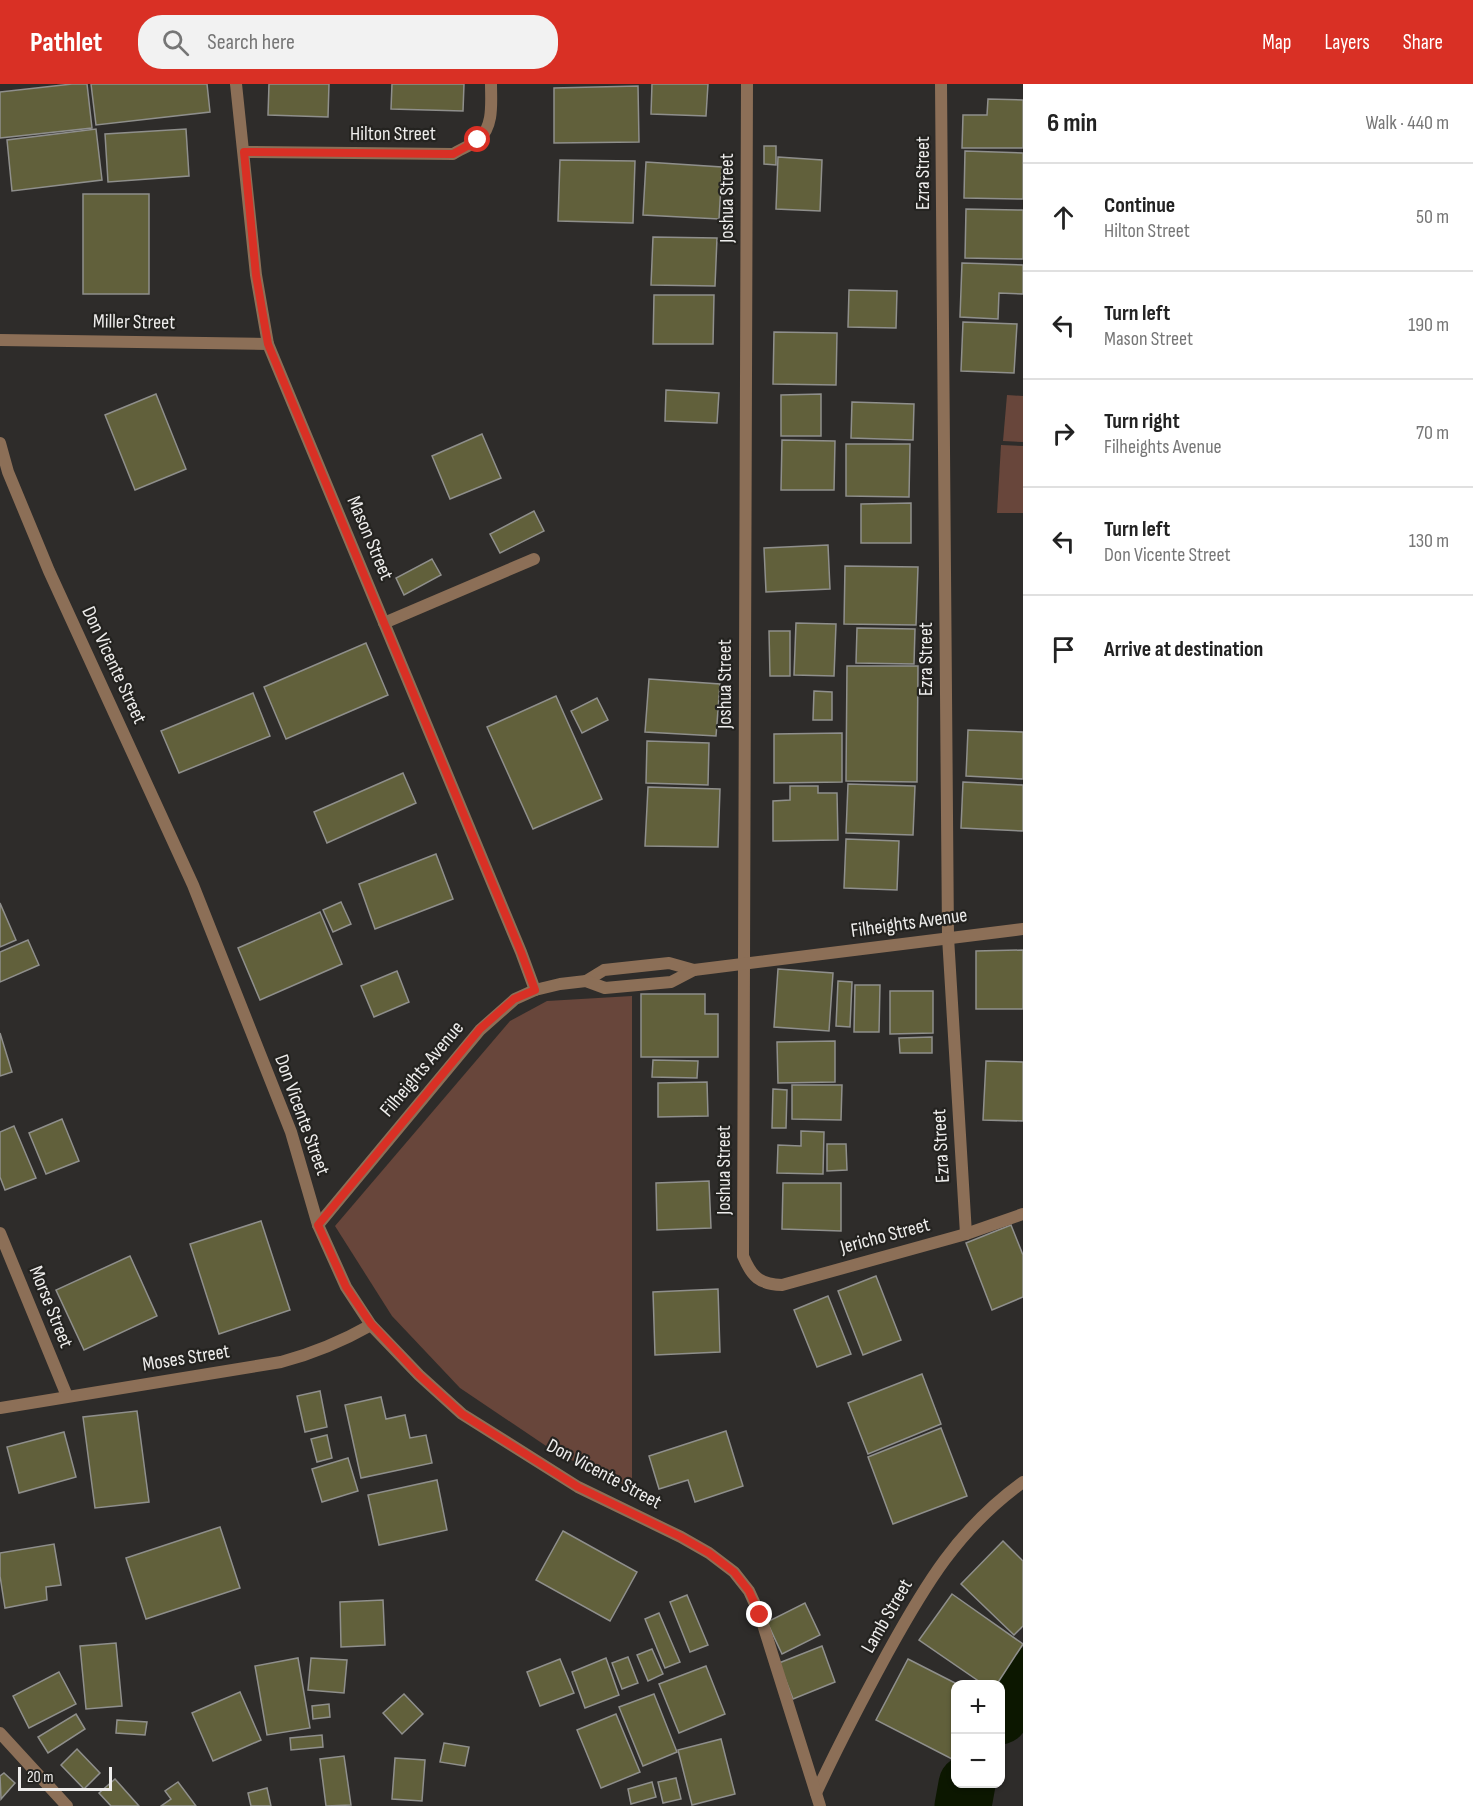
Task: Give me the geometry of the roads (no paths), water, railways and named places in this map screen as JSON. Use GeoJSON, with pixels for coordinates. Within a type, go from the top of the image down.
{"type":"FeatureCollection","features":[{"type":"Feature","properties":{"kind":"street","name":"Mason Street"},"geometry":{"type":"LineString","coordinates":[[236,84],[256,275],[268,344],[535,990]]}},
{"type":"Feature","properties":{"kind":"street","name":"Hilton Street"},"geometry":{"type":"LineString","coordinates":[[244,152],[453,154],[478,140],[486,130],[492,111],[491,84]]}},
{"type":"Feature","properties":{"kind":"street","name":"Joshua Street"},"geometry":{"type":"LineString","coordinates":[[747,84],[743,1256],[749,1270],[757,1279]]}},
{"type":"Feature","properties":{"kind":"street","name":"Ezra Street"},"geometry":{"type":"LineString","coordinates":[[941,84],[948,937],[966,1234]]}},
{"type":"Feature","properties":{"kind":"street","name":"Miller Street"},"geometry":{"type":"LineString","coordinates":[[0,339],[268,344]]}},
{"type":"Feature","properties":{"kind":"street","name":"Don Vicente Street"},"geometry":{"type":"LineString","coordinates":[[0,443],[8,472],[49,571],[193,885],[291,1132],[318,1225],[346,1287],[371,1324],[419,1375],[462,1414],[578,1487],[681,1537],[709,1553],[734,1572],[749,1591],[760,1615],[820,1806]]}},
{"type":"Feature","properties":{"kind":"street"},"geometry":{"type":"LineString","coordinates":[[384,623],[534,559]]}},
{"type":"Feature","properties":{"kind":"street","name":"Filheights Avenue"},"geometry":{"type":"LineString","coordinates":[[318,1225],[480,1029],[514,999],[535,990],[586,981],[604,970],[669,963],[693,970],[1023,929]]}},
{"type":"Feature","properties":{"kind":"street","name":"Filheights Avenue"},"geometry":{"type":"LineString","coordinates":[[586,981],[605,988],[638,986],[671,982],[693,970]]}},
{"type":"Feature","properties":{"kind":"street","name":"Jericho Street"},"geometry":{"type":"LineString","coordinates":[[757,1279],[768,1284],[782,1285],[966,1234],[1023,1214]]}},
{"type":"Feature","properties":{"kind":"street","name":"Morse Street"},"geometry":{"type":"LineString","coordinates":[[0,1233],[67,1396]]}},
{"type":"Feature","properties":{"kind":"street","name":"Moses Street"},"geometry":{"type":"LineString","coordinates":[[0,1408],[281,1362],[315,1353],[341,1342],[371,1324]]}},
{"type":"Feature","properties":{"kind":"street","name":"Lamb Street"},"geometry":{"type":"LineString","coordinates":[[816,1793],[846,1728],[920,1595],[960,1538],[1003,1497],[1023,1482]]}},
{"type":"Feature","properties":{"kind":"street"},"geometry":{"type":"LineString","coordinates":[[0,1733],[68,1806]]}},
{"type":"Feature","properties":{"kind":"waterway"},"geometry":{"type":"LineString","coordinates":[[1005,1707],[1023,1676]]}},
{"type":"Feature","properties":{"kind":"waterway"},"geometry":{"type":"LineString","coordinates":[[963,1806],[966,1788]]}}]}
